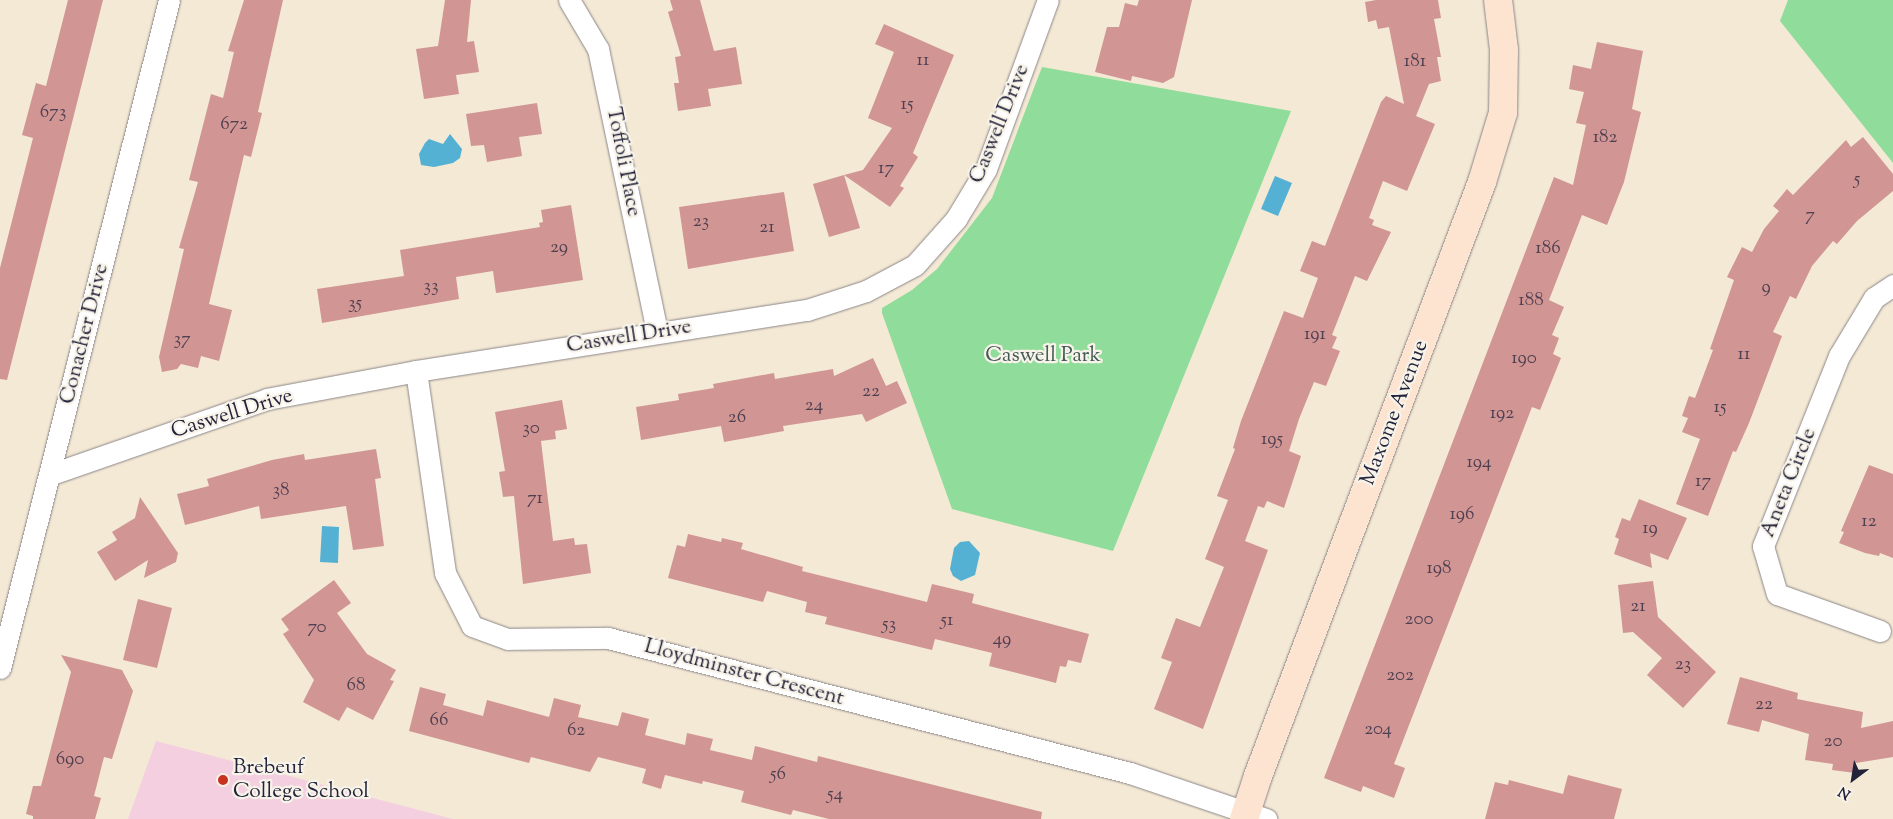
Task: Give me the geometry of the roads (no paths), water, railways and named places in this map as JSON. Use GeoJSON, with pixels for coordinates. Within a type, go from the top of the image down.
{"type":"FeatureCollection","features":[{"type":"Feature","properties":{"kind":"street","name":"Conacher Drive"},"geometry":{"type":"LineString","coordinates":[[0,668],[169,0]]}},
{"type":"Feature","properties":{"kind":"street","name":"Toffoli Place"},"geometry":{"type":"LineString","coordinates":[[569,0],[598,50],[657,332]]}},
{"type":"Feature","properties":{"kind":"street","name":"Caswell Drive"},"geometry":{"type":"LineString","coordinates":[[49,475],[267,399],[416,371],[807,310],[866,291],[915,265],[956,219],[986,169],[1048,0]]}},
{"type":"Feature","properties":{"kind":"street","name":"Maxome Avenue"},"geometry":{"type":"LineString","coordinates":[[1252,816],[1482,182],[1503,113],[1504,50],[1498,0]]}},
{"type":"Feature","properties":{"kind":"street","name":"Aneta Circle"},"geometry":{"type":"LineString","coordinates":[[1880,632],[1777,594],[1763,546],[1839,356],[1874,298],[1893,285]]}},
{"type":"Feature","properties":{"kind":"street","name":"Lloydminster Crescent"},"geometry":{"type":"LineString","coordinates":[[416,371],[445,574],[472,626],[508,639],[608,638],[1130,773],[1252,816]]}},
{"type":"Feature","properties":{"kind":"water"},"geometry":{"type":"Polygon","coordinates":[[[450,134],[462,149],[460,158],[453,163],[434,167],[421,165],[419,154],[425,143],[429,139],[443,144],[450,134]]]}},
{"type":"Feature","properties":{"kind":"water"},"geometry":{"type":"Polygon","coordinates":[[[1275,176],[1292,183],[1278,216],[1261,209],[1275,176]]]}},
{"type":"Feature","properties":{"kind":"water"},"geometry":{"type":"Polygon","coordinates":[[[322,526],[339,527],[338,563],[320,562],[322,526]]]}},
{"type":"Feature","properties":{"kind":"water"},"geometry":{"type":"Polygon","coordinates":[[[969,541],[980,553],[975,575],[961,581],[953,576],[950,569],[954,548],[960,542],[969,541]]]}},
{"type":"Feature","properties":{"kind":"place","name":"Brebeuf College School"},"geometry":{"type":"Point","coordinates":[223,780]}},
{"type":"Feature","properties":{"kind":"park label","name":"Caswell Park"},"geometry":{"type":"Point","coordinates":[1043,356]}}]}
